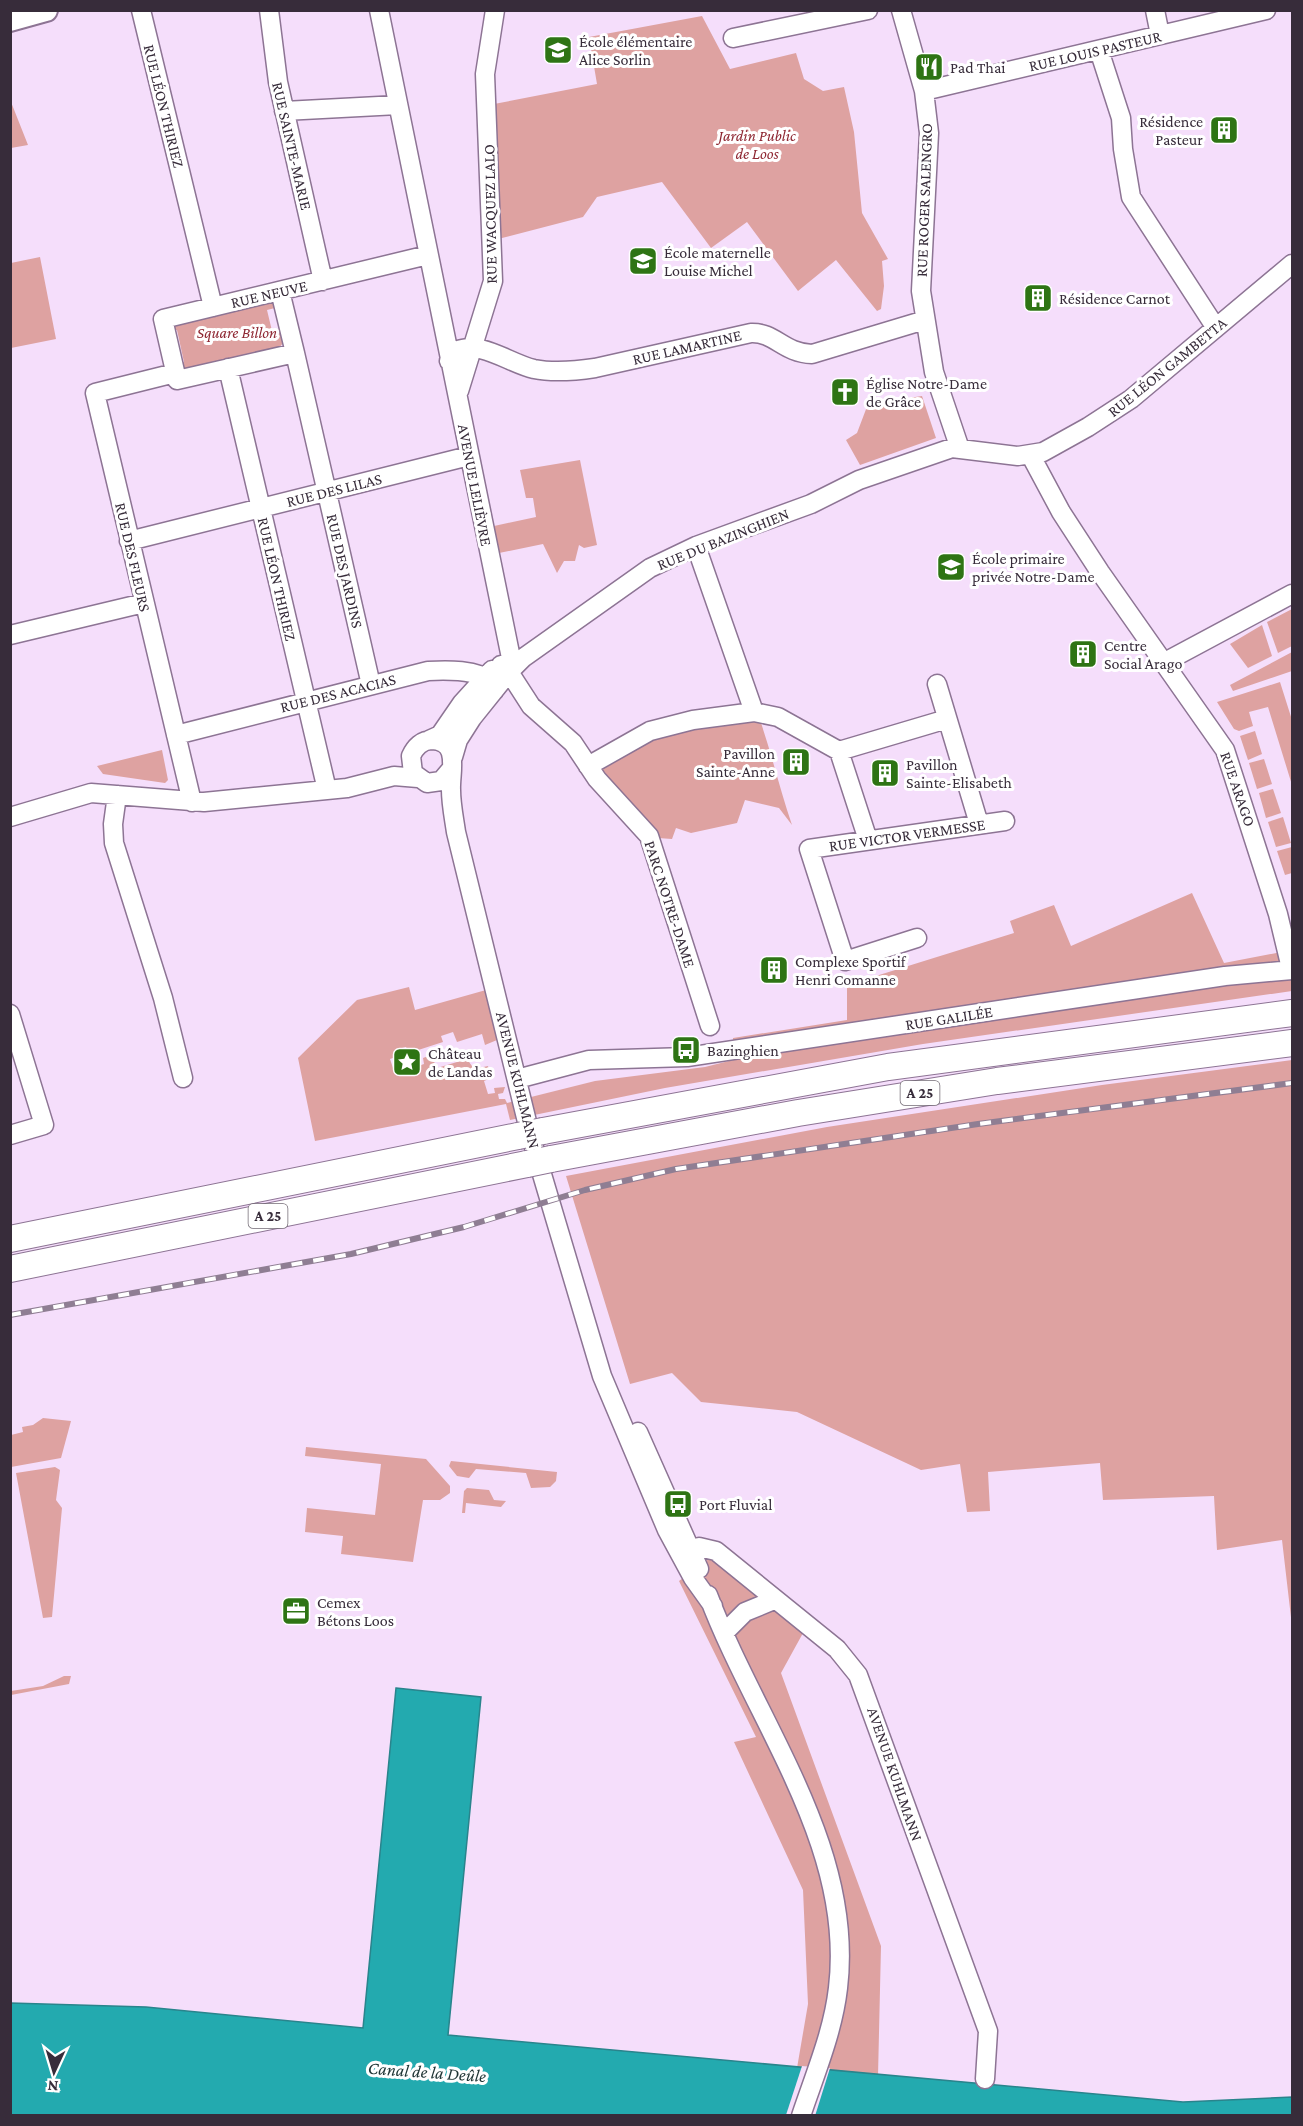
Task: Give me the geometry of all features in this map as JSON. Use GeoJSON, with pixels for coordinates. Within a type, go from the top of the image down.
{"type":"FeatureCollection","features":[{"type":"Feature","properties":{"kind":"highway","name":"A 25"},"geometry":{"type":"LineString","coordinates":[[10,1238],[529,1128],[888,1067],[1050,1043],[1293,1013]]}},
{"type":"Feature","properties":{"kind":"highway","name":"A 25"},"geometry":{"type":"LineString","coordinates":[[10,1269],[539,1161],[787,1115],[974,1084],[1293,1043]]}},
{"type":"Feature","properties":{"kind":"main road"},"geometry":{"type":"LineString","coordinates":[[10,12],[15,10]]}},
{"type":"Feature","properties":{"kind":"main road"},"geometry":{"type":"LineString","coordinates":[[10,20],[46,10]]}},
{"type":"Feature","properties":{"kind":"street","name":"RUE LÉON THIRIEZ"},"geometry":{"type":"LineString","coordinates":[[141,10],[213,307]]}},
{"type":"Feature","properties":{"kind":"street","name":"RUE SAINTE-MARIE"},"geometry":{"type":"LineString","coordinates":[[269,10],[273,52],[284,111],[323,281]]}},
{"type":"Feature","properties":{"kind":"street","name":"AVENUE LELIÈVRE"},"geometry":{"type":"LineString","coordinates":[[380,10],[469,456],[505,662]]}},
{"type":"Feature","properties":{"kind":"street","name":"RUE WACQUEZ LALO"},"geometry":{"type":"LineString","coordinates":[[460,414],[461,380],[491,291],[494,271],[485,74],[495,10]]}},
{"type":"Feature","properties":{"kind":"street"},"geometry":{"type":"LineString","coordinates":[[733,38],[868,10]]}},
{"type":"Feature","properties":{"kind":"street","name":"RUE ROGER SALENGRO"},"geometry":{"type":"LineString","coordinates":[[901,10],[924,91],[929,143],[920,272],[925,320],[934,372],[960,449]]}},
{"type":"Feature","properties":{"kind":"street"},"geometry":{"type":"LineString","coordinates":[[1155,10],[1160,35]]}},
{"type":"Feature","properties":{"kind":"street","name":"RUE LOUIS PASTEUR"},"geometry":{"type":"LineString","coordinates":[[924,91],[1266,10]]}},
{"type":"Feature","properties":{"kind":"street"},"geometry":{"type":"LineString","coordinates":[[1099,50],[1120,113],[1123,149],[1133,201],[1216,328]]}},
{"type":"Feature","properties":{"kind":"street"},"geometry":{"type":"LineString","coordinates":[[284,111],[398,105]]}},
{"type":"Feature","properties":{"kind":"street","name":"RUE NEUVE"},"geometry":{"type":"LineString","coordinates":[[176,373],[163,319],[428,255]]}},
{"type":"Feature","properties":{"kind":"street","name":"RUE LÉON GAMBETTA"},"geometry":{"type":"LineString","coordinates":[[1031,456],[1043,452],[1110,414],[1293,264]]}},
{"type":"Feature","properties":{"kind":"street"},"geometry":{"type":"LineString","coordinates":[[176,373],[177,380],[295,353],[280,291]]}},
{"type":"Feature","properties":{"kind":"street","name":"RUE LAMARTINE"},"geometry":{"type":"LineString","coordinates":[[475,340],[532,369],[569,371],[594,368],[751,333],[767,335],[793,352],[812,354],[925,320]]}},
{"type":"Feature","properties":{"kind":"street"},"geometry":{"type":"LineString","coordinates":[[441,321],[454,337],[475,340]]}},
{"type":"Feature","properties":{"kind":"street"},"geometry":{"type":"LineString","coordinates":[[449,361],[456,351],[475,340]]}},
{"type":"Feature","properties":{"kind":"street","name":"RUE DES JARDINS"},"geometry":{"type":"LineString","coordinates":[[295,353],[371,685]]}},
{"type":"Feature","properties":{"kind":"street","name":"RUE LÉON THIRIEZ"},"geometry":{"type":"LineString","coordinates":[[228,368],[327,790]]}},
{"type":"Feature","properties":{"kind":"street","name":"RUE DES FLEURS"},"geometry":{"type":"LineString","coordinates":[[176,373],[95,393],[192,802]]}},
{"type":"Feature","properties":{"kind":"street"},"geometry":{"type":"LineString","coordinates":[[960,449],[1031,456]]}},
{"type":"Feature","properties":{"kind":"street","name":"RUE DU BAZINGHIEN"},"geometry":{"type":"LineString","coordinates":[[452,763],[458,740],[489,684],[505,662],[523,658],[650,568],[696,546],[811,504],[859,480],[943,450],[960,449]]}},
{"type":"Feature","properties":{"kind":"street","name":"RUE DES LILAS"},"geometry":{"type":"LineString","coordinates":[[129,541],[469,456]]}},
{"type":"Feature","properties":{"kind":"street","name":"RUE ARAGO"},"geometry":{"type":"LineString","coordinates":[[1031,456],[1061,512],[1100,572],[1225,750],[1285,911],[1291,963]]}},
{"type":"Feature","properties":{"kind":"street"},"geometry":{"type":"LineString","coordinates":[[696,546],[754,712]]}},
{"type":"Feature","properties":{"kind":"street"},"geometry":{"type":"LineString","coordinates":[[1165,662],[1293,594]]}},
{"type":"Feature","properties":{"kind":"street"},"geometry":{"type":"LineString","coordinates":[[10,635],[144,603]]}},
{"type":"Feature","properties":{"kind":"street","name":"PARC NOTRE-DAME"},"geometry":{"type":"LineString","coordinates":[[505,662],[531,706],[573,743],[597,779],[649,836],[710,1026]]}},
{"type":"Feature","properties":{"kind":"street","name":"RUE DES ACACIAS"},"geometry":{"type":"LineString","coordinates":[[176,735],[436,670],[489,684]]}},
{"type":"Feature","properties":{"kind":"street","name":"RUE DU BAZINGHIEN"},"geometry":{"type":"LineString","coordinates":[[429,740],[440,735],[462,703],[489,684]]}},
{"type":"Feature","properties":{"kind":"street"},"geometry":{"type":"LineString","coordinates":[[937,684],[979,825]]}},
{"type":"Feature","properties":{"kind":"street"},"geometry":{"type":"LineString","coordinates":[[588,766],[650,731],[693,720],[754,712],[778,717],[839,751],[868,840]]}},
{"type":"Feature","properties":{"kind":"street"},"geometry":{"type":"LineString","coordinates":[[839,751],[947,719]]}},
{"type":"Feature","properties":{"kind":"street"},"geometry":{"type":"LineString","coordinates":[[10,817],[92,793],[192,802],[327,790],[394,776],[422,781],[441,781],[452,763],[443,743],[429,740],[419,744],[403,760],[366,777],[327,790]]}},
{"type":"Feature","properties":{"kind":"street"},"geometry":{"type":"LineString","coordinates":[[412,752],[410,766],[422,781]]}},
{"type":"Feature","properties":{"kind":"street","name":"AVENUE KUHLMANN"},"geometry":{"type":"LineString","coordinates":[[452,763],[451,792],[456,832],[529,1128],[567,1265],[588,1326],[685,1552],[810,1818],[829,1866],[839,1914],[841,1940],[834,2010],[801,2115]]}},
{"type":"Feature","properties":{"kind":"street","name":"AVENUE KUHLMANN"},"geometry":{"type":"LineString","coordinates":[[422,781],[439,792],[456,832]]}},
{"type":"Feature","properties":{"kind":"street"},"geometry":{"type":"LineString","coordinates":[[117,795],[113,824],[114,843],[163,998],[183,1078]]}},
{"type":"Feature","properties":{"kind":"street","name":"RUE VICTOR VERMESSE"},"geometry":{"type":"LineString","coordinates":[[917,938],[845,961],[809,849],[1005,821]]}},
{"type":"Feature","properties":{"kind":"street","name":"RUE GALILÉE"},"geometry":{"type":"LineString","coordinates":[[519,1084],[630,1068],[673,1058],[1226,976],[1291,963]]}},
{"type":"Feature","properties":{"kind":"street"},"geometry":{"type":"LineString","coordinates":[[10,1014],[44,1125],[10,1135]]}},
{"type":"Feature","properties":{"kind":"street","name":"AVENUE KUHLMANN"},"geometry":{"type":"LineString","coordinates":[[685,1552],[702,1547],[716,1551],[774,1600],[799,1616],[851,1662],[864,1687],[988,2031],[985,2079]]}},
{"type":"Feature","properties":{"kind":"street"},"geometry":{"type":"LineString","coordinates":[[724,1632],[745,1612],[774,1600]]}},
{"type":"Feature","properties":{"kind":"green space","name":"Jardin Public de Loos"},"geometry":{"type":"Polygon","coordinates":[[[702,16],[730,69],[796,53],[804,79],[823,91],[844,87],[854,132],[862,213],[888,259],[882,261],[884,286],[881,309],[877,311],[836,260],[798,291],[747,222],[711,248],[662,182],[597,197],[583,217],[498,239],[494,104],[597,84],[589,37],[702,16]]]}},
{"type":"Feature","properties":{"kind":"green space"},"geometry":{"type":"Polygon","coordinates":[[[11,102],[28,145],[10,148],[11,102]]]}},
{"type":"Feature","properties":{"kind":"green space"},"geometry":{"type":"Polygon","coordinates":[[[40,257],[56,339],[11,348],[11,263],[40,257]]]}},
{"type":"Feature","properties":{"kind":"green space","name":"Square Billon"},"geometry":{"type":"Polygon","coordinates":[[[274,300],[275,308],[267,310],[272,331],[280,329],[283,343],[279,348],[181,371],[176,364],[184,362],[177,330],[168,331],[172,323],[274,300]]]}},
{"type":"Feature","properties":{"kind":"green space"},"geometry":{"type":"Polygon","coordinates":[[[922,396],[936,438],[860,465],[846,440],[857,433],[868,404],[922,396]]]}},
{"type":"Feature","properties":{"kind":"green space"},"geometry":{"type":"Polygon","coordinates":[[[580,460],[597,545],[584,548],[579,545],[575,561],[564,561],[557,573],[543,544],[499,553],[494,526],[536,517],[533,498],[526,498],[520,470],[580,460]]]}},
{"type":"Feature","properties":{"kind":"green space"},"geometry":{"type":"Polygon","coordinates":[[[1292,609],[1292,646],[1278,653],[1267,622],[1292,609]]]}},
{"type":"Feature","properties":{"kind":"green space"},"geometry":{"type":"Polygon","coordinates":[[[1262,625],[1272,656],[1248,668],[1230,644],[1262,625]]]}},
{"type":"Feature","properties":{"kind":"green space"},"geometry":{"type":"Polygon","coordinates":[[[1292,652],[1292,671],[1233,691],[1230,685],[1292,652]]]}},
{"type":"Feature","properties":{"kind":"green space"},"geometry":{"type":"Polygon","coordinates":[[[1280,682],[1292,720],[1292,785],[1268,707],[1249,712],[1253,726],[1239,731],[1234,729],[1217,702],[1280,682]]]}},
{"type":"Feature","properties":{"kind":"green space"},"geometry":{"type":"Polygon","coordinates":[[[760,720],[792,825],[779,808],[745,800],[737,823],[691,833],[676,828],[672,839],[658,838],[602,776],[604,762],[659,735],[732,721],[760,720]]]}},
{"type":"Feature","properties":{"kind":"green space"},"geometry":{"type":"Polygon","coordinates":[[[1255,731],[1262,754],[1248,760],[1240,736],[1255,731]]]}},
{"type":"Feature","properties":{"kind":"green space"},"geometry":{"type":"Polygon","coordinates":[[[162,750],[168,780],[165,783],[103,774],[97,766],[162,750]]]}},
{"type":"Feature","properties":{"kind":"green space"},"geometry":{"type":"Polygon","coordinates":[[[1264,759],[1272,784],[1257,789],[1249,763],[1264,759]]]}},
{"type":"Feature","properties":{"kind":"green space"},"geometry":{"type":"Polygon","coordinates":[[[1273,789],[1281,813],[1266,818],[1259,793],[1273,789]]]}},
{"type":"Feature","properties":{"kind":"green space"},"geometry":{"type":"Polygon","coordinates":[[[1283,817],[1291,843],[1276,847],[1268,822],[1283,817]]]}},
{"type":"Feature","properties":{"kind":"green space"},"geometry":{"type":"Polygon","coordinates":[[[1292,847],[1292,873],[1285,875],[1277,851],[1292,847]]]}},
{"type":"Feature","properties":{"kind":"green space"},"geometry":{"type":"Polygon","coordinates":[[[1192,893],[1224,963],[1292,950],[1292,991],[923,1044],[665,1088],[510,1120],[506,1104],[315,1141],[298,1058],[357,1000],[409,987],[415,1010],[486,990],[497,1040],[485,1045],[482,1034],[457,1042],[453,1032],[441,1036],[443,1042],[409,1053],[406,1047],[402,1048],[402,1055],[390,1059],[395,1074],[424,1064],[423,1058],[431,1055],[437,1068],[467,1059],[474,1069],[488,1066],[491,1078],[484,1081],[488,1094],[495,1093],[494,1088],[505,1087],[503,1093],[498,1094],[499,1099],[505,1099],[507,1103],[595,1081],[705,1067],[733,1060],[733,1038],[847,1020],[847,985],[1014,933],[1010,921],[1054,905],[1071,946],[1192,893]]]}},
{"type":"Feature","properties":{"kind":"green space"},"geometry":{"type":"Polygon","coordinates":[[[1292,1060],[1292,1626],[1282,1540],[1217,1550],[1214,1496],[1103,1500],[1100,1463],[988,1472],[990,1511],[967,1512],[960,1464],[921,1470],[797,1412],[701,1402],[672,1373],[630,1384],[566,1176],[827,1127],[1102,1085],[1292,1060]]]}},
{"type":"Feature","properties":{"kind":"green space"},"geometry":{"type":"Polygon","coordinates":[[[43,1418],[71,1421],[61,1458],[11,1467],[11,1435],[23,1432],[22,1427],[33,1425],[43,1418]]]}},
{"type":"Feature","properties":{"kind":"green space"},"geometry":{"type":"Polygon","coordinates":[[[306,1447],[426,1459],[450,1486],[450,1493],[440,1500],[423,1500],[413,1562],[341,1554],[343,1536],[305,1532],[307,1508],[375,1515],[381,1464],[305,1456],[306,1447]]]}},
{"type":"Feature","properties":{"kind":"green space"},"geometry":{"type":"Polygon","coordinates":[[[451,1461],[557,1472],[556,1481],[550,1487],[531,1488],[526,1473],[476,1469],[469,1478],[457,1476],[449,1466],[451,1461]]]}},
{"type":"Feature","properties":{"kind":"green space"},"geometry":{"type":"Polygon","coordinates":[[[55,1467],[60,1470],[56,1500],[62,1508],[52,1617],[43,1618],[16,1473],[55,1467]]]}},
{"type":"Feature","properties":{"kind":"green space"},"geometry":{"type":"Polygon","coordinates":[[[467,1488],[489,1490],[494,1500],[506,1501],[501,1507],[466,1503],[465,1513],[462,1513],[464,1491],[467,1488]]]}},
{"type":"Feature","properties":{"kind":"green space"},"geometry":{"type":"Polygon","coordinates":[[[710,1558],[803,1633],[781,1673],[881,1946],[878,2076],[797,2068],[808,2004],[803,1890],[734,1742],[756,1737],[679,1581],[710,1558]]]}},
{"type":"Feature","properties":{"kind":"green space"},"geometry":{"type":"Polygon","coordinates":[[[64,1676],[71,1676],[69,1684],[11,1695],[11,1691],[43,1686],[64,1676]]]}},
{"type":"Feature","properties":{"kind":"water","name":"Canal de la Deûle"},"geometry":{"type":"Polygon","coordinates":[[[396,1688],[481,1697],[448,2035],[1183,2102],[1292,2097],[1292,2116],[11,2116],[11,2003],[146,2007],[363,2028],[396,1688]]]}},
{"type":"Feature","properties":{"kind":"pier"},"geometry":{"type":"Polygon","coordinates":[[[802,2066],[830,2068],[815,2116],[786,2115],[802,2066]]]}},
{"type":"Feature","properties":{"kind":"railway"},"geometry":{"type":"LineString","coordinates":[[10,1315],[351,1254],[464,1227],[585,1190],[676,1169],[978,1124],[1292,1083]]}},
{"type":"Feature","properties":{"kind":"place","name":"École élémentaire Alice Sorlin"},"geometry":{"type":"Point","coordinates":[558,50]}},
{"type":"Feature","properties":{"kind":"place","name":"Pad Thai"},"geometry":{"type":"Point","coordinates":[929,67]}},
{"type":"Feature","properties":{"kind":"place","name":"Résidence Pasteur"},"geometry":{"type":"Point","coordinates":[1224,130]}},
{"type":"Feature","properties":{"kind":"place","name":"École maternelle Louise Michel"},"geometry":{"type":"Point","coordinates":[643,261]}},
{"type":"Feature","properties":{"kind":"place","name":"Résidence Carnot"},"geometry":{"type":"Point","coordinates":[1038,298]}},
{"type":"Feature","properties":{"kind":"place","name":"Église Notre-Dame de Grâce"},"geometry":{"type":"Point","coordinates":[845,392]}},
{"type":"Feature","properties":{"kind":"place","name":"École primaire privée Notre-Dame"},"geometry":{"type":"Point","coordinates":[951,567]}},
{"type":"Feature","properties":{"kind":"place","name":"Centre Social Arago"},"geometry":{"type":"Point","coordinates":[1083,654]}},
{"type":"Feature","properties":{"kind":"place","name":"Pavillon Sainte-Anne"},"geometry":{"type":"Point","coordinates":[796,762]}},
{"type":"Feature","properties":{"kind":"place","name":"Pavillon Sainte-Elisabeth"},"geometry":{"type":"Point","coordinates":[885,773]}},
{"type":"Feature","properties":{"kind":"place","name":"Complexe Sportif Henri Comanne"},"geometry":{"type":"Point","coordinates":[774,970]}},
{"type":"Feature","properties":{"kind":"place","name":"Bazinghien"},"geometry":{"type":"Point","coordinates":[686,1050]}},
{"type":"Feature","properties":{"kind":"place","name":"Château de Landas"},"geometry":{"type":"Point","coordinates":[407,1062]}},
{"type":"Feature","properties":{"kind":"place","name":"Port Fluvial"},"geometry":{"type":"Point","coordinates":[678,1504]}},
{"type":"Feature","properties":{"kind":"place","name":"Cemex Bétons Loos"},"geometry":{"type":"Point","coordinates":[296,1611]}}]}
